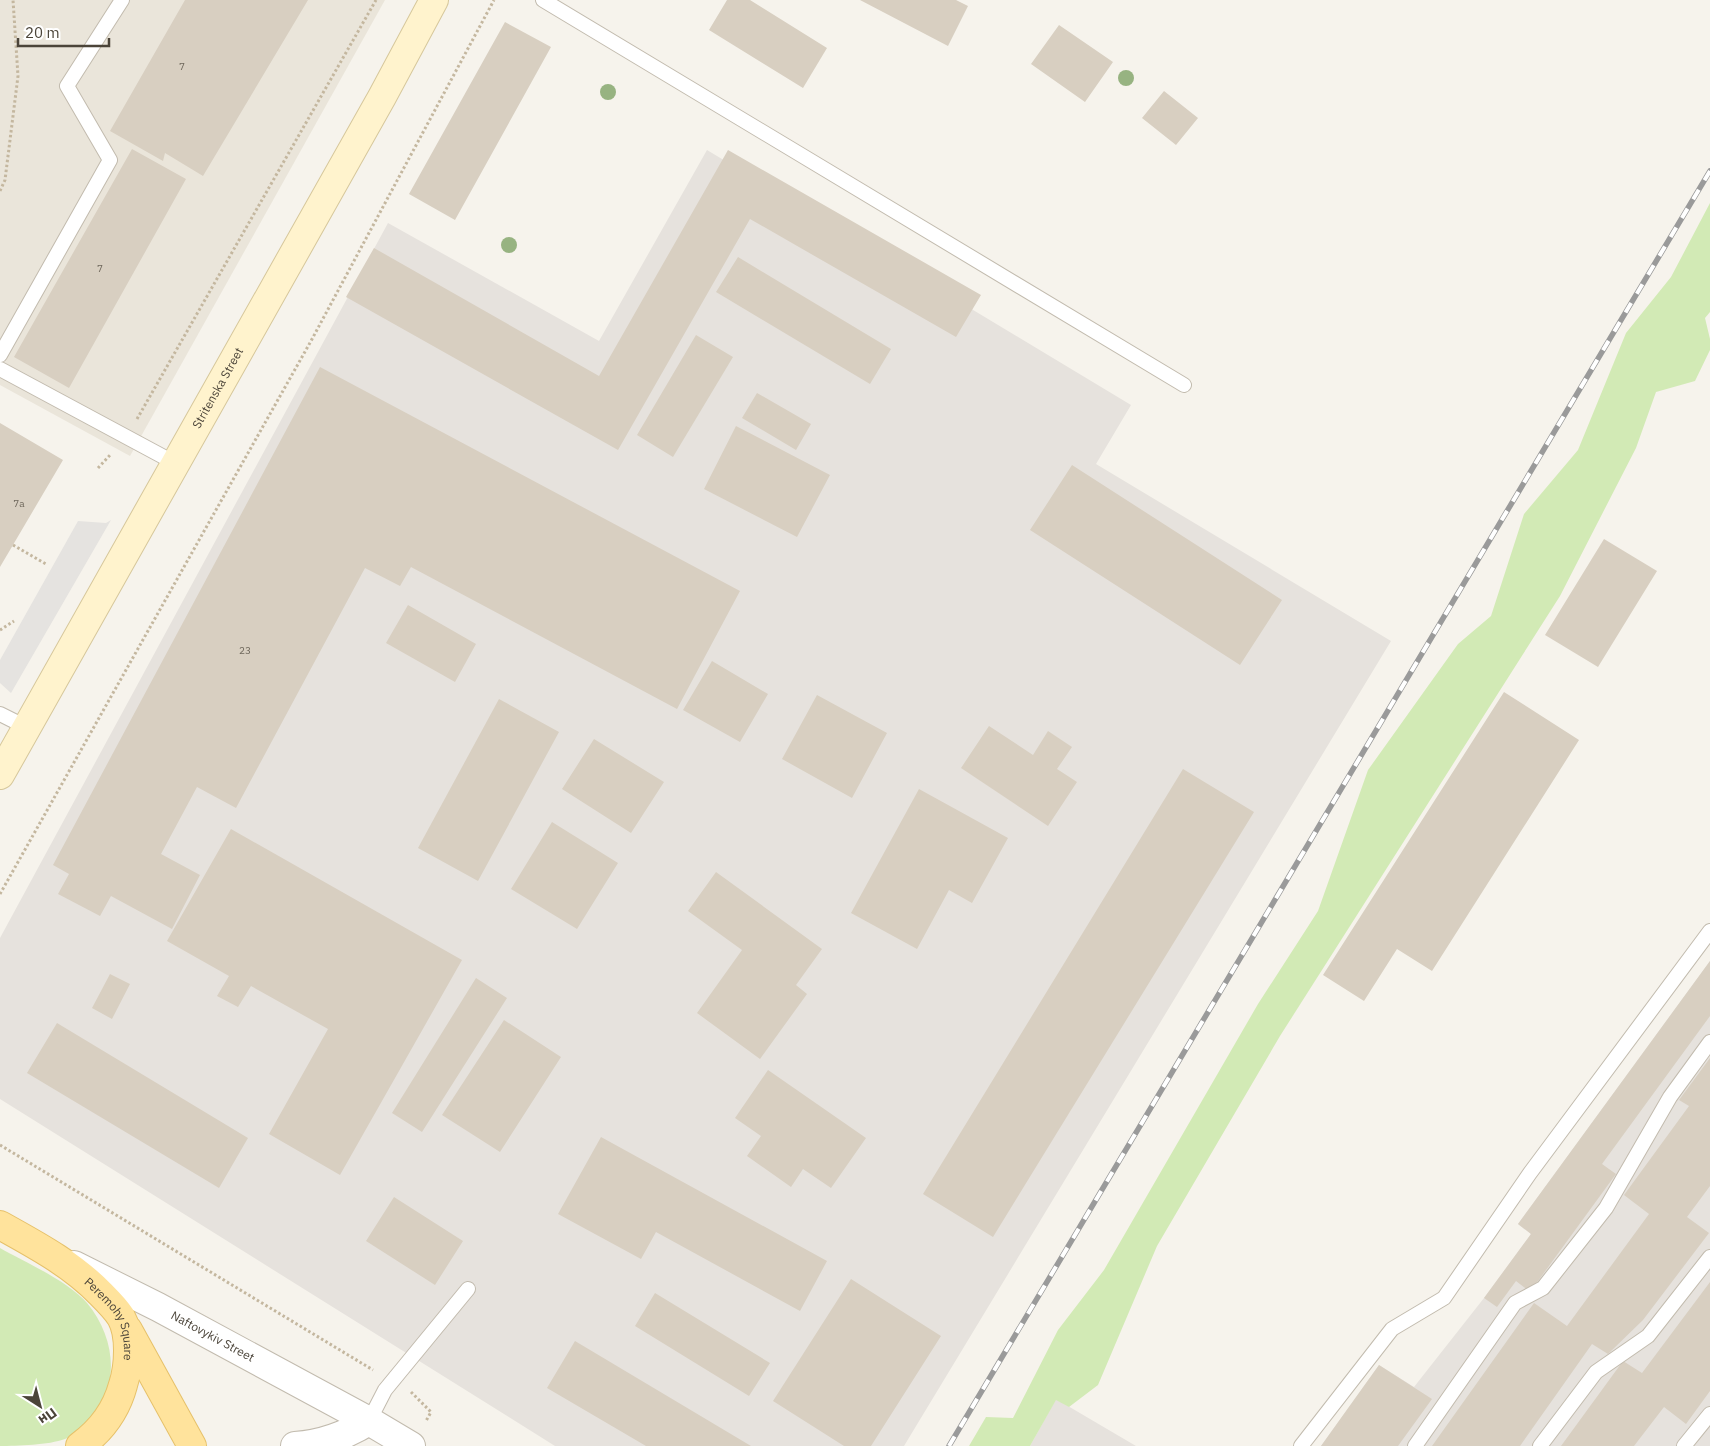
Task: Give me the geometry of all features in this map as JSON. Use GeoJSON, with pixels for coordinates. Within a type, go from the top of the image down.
{"type":"FeatureCollection","features":[{"type":"Feature","properties":{"kind":"main road","name":"Stritenska Street"},"geometry":{"type":"LineString","coordinates":[[0,775],[377,106],[434,0]]}},
{"type":"Feature","properties":{"kind":"main road","name":"Peremohy Square"},"geometry":{"type":"LineString","coordinates":[[0,1225],[54,1255],[89,1282],[121,1318],[128,1344],[127,1372],[119,1399],[108,1420],[93,1436],[80,1446]]}},
{"type":"Feature","properties":{"kind":"main road"},"geometry":{"type":"LineString","coordinates":[[121,1318],[192,1446]]}},
{"type":"Feature","properties":{"kind":"street","name":"Naftovykiv Street"},"geometry":{"type":"LineString","coordinates":[[54,1255],[150,1303],[369,1421],[411,1446]]}},
{"type":"Feature","properties":{"kind":"street"},"geometry":{"type":"LineString","coordinates":[[311,1445],[352,1432],[369,1421]]}},
{"type":"Feature","properties":{"kind":"lane"},"geometry":{"type":"LineString","coordinates":[[0,355],[110,160],[67,86],[122,0]]}},
{"type":"Feature","properties":{"kind":"lane"},"geometry":{"type":"LineString","coordinates":[[544,0],[1184,385]]}},
{"type":"Feature","properties":{"kind":"lane"},"geometry":{"type":"LineString","coordinates":[[0,369],[175,462]]}},
{"type":"Feature","properties":{"kind":"lane"},"geometry":{"type":"LineString","coordinates":[[0,714],[28,728]]}},
{"type":"Feature","properties":{"kind":"lane"},"geometry":{"type":"LineString","coordinates":[[1302,1446],[1392,1329],[1444,1298],[1530,1173],[1710,931]]}},
{"type":"Feature","properties":{"kind":"lane"},"geometry":{"type":"LineString","coordinates":[[1416,1446],[1515,1303],[1542,1288],[1606,1208],[1670,1097],[1710,1042]]}},
{"type":"Feature","properties":{"kind":"lane"},"geometry":{"type":"LineString","coordinates":[[1540,1446],[1596,1372],[1648,1336],[1710,1257]]}},
{"type":"Feature","properties":{"kind":"lane"},"geometry":{"type":"LineString","coordinates":[[369,1421],[385,1390],[468,1289]]}},
{"type":"Feature","properties":{"kind":"lane"},"geometry":{"type":"LineString","coordinates":[[1684,1446],[1710,1414]]}},
{"type":"Feature","properties":{"kind":"path"},"geometry":{"type":"LineString","coordinates":[[0,191],[5,180],[18,76],[13,0]]}},
{"type":"Feature","properties":{"kind":"path"},"geometry":{"type":"LineString","coordinates":[[98,468],[127,437],[376,0]]}},
{"type":"Feature","properties":{"kind":"path"},"geometry":{"type":"LineString","coordinates":[[0,894],[311,341],[494,0]]}},
{"type":"Feature","properties":{"kind":"path"},"geometry":{"type":"LineString","coordinates":[[13,545],[46,564]]}},
{"type":"Feature","properties":{"kind":"path"},"geometry":{"type":"LineString","coordinates":[[0,630],[14,621]]}},
{"type":"Feature","properties":{"kind":"path"},"geometry":{"type":"LineString","coordinates":[[0,1145],[410,1392],[431,1412]]}},
{"type":"Feature","properties":{"kind":"shaded area"},"geometry":{"type":"Polygon","coordinates":[[[0,0],[385,0],[130,456],[0,385],[0,0]]]}},
{"type":"Feature","properties":{"kind":"shaded area"},"geometry":{"type":"Polygon","coordinates":[[[707,150],[1131,405],[1096,464],[1391,641],[904,1446],[555,1446],[0,1099],[0,938],[388,223],[599,341],[707,150]]]}},
{"type":"Feature","properties":{"kind":"shaded area"},"geometry":{"type":"Polygon","coordinates":[[[111,520],[11,693],[0,683],[0,660],[78,521],[106,523],[111,520]]]}},
{"type":"Feature","properties":{"kind":"shaded area"},"geometry":{"type":"Polygon","coordinates":[[[1710,961],[1710,1446],[1321,1446],[1379,1365],[1414,1387],[1484,1298],[1531,1234],[1518,1224],[1710,961]]]}},
{"type":"Feature","properties":{"kind":"shaded area"},"geometry":{"type":"Polygon","coordinates":[[[1056,1399],[1136,1446],[1030,1446],[1056,1399]]]}},
{"type":"Feature","properties":{"kind":"green space"},"geometry":{"type":"Polygon","coordinates":[[[1710,203],[1710,312],[1705,318],[1710,339],[1710,350],[1695,381],[1656,392],[1636,448],[1560,596],[1280,1036],[1157,1246],[1098,1385],[1069,1407],[1056,1400],[1030,1446],[969,1446],[986,1417],[1013,1418],[1058,1330],[1104,1270],[1258,1004],[1318,911],[1368,770],[1458,644],[1491,616],[1524,514],[1578,450],[1626,333],[1671,277],[1710,203]]]}},
{"type":"Feature","properties":{"kind":"green space"},"geometry":{"type":"Polygon","coordinates":[[[0,1248],[46,1272],[69,1287],[87,1303],[104,1331],[111,1362],[110,1378],[106,1393],[99,1408],[89,1421],[78,1432],[65,1439],[42,1444],[0,1446],[0,1248]]]}},
{"type":"Feature","properties":{"kind":"building"},"geometry":{"type":"Polygon","coordinates":[[[185,0],[308,0],[203,176],[165,153],[163,161],[110,131],[185,0]]]}},
{"type":"Feature","properties":{"kind":"building"},"geometry":{"type":"Polygon","coordinates":[[[727,0],[750,0],[827,48],[803,88],[709,30],[727,0]]]}},
{"type":"Feature","properties":{"kind":"building"},"geometry":{"type":"Polygon","coordinates":[[[860,0],[956,0],[968,6],[948,46],[860,0]]]}},
{"type":"Feature","properties":{"kind":"building"},"geometry":{"type":"Polygon","coordinates":[[[505,22],[551,47],[455,220],[409,194],[505,22]]]}},
{"type":"Feature","properties":{"kind":"building"},"geometry":{"type":"Polygon","coordinates":[[[1059,25],[1113,62],[1085,102],[1031,64],[1059,25]]]}},
{"type":"Feature","properties":{"kind":"building"},"geometry":{"type":"Polygon","coordinates":[[[1164,91],[1198,118],[1176,145],[1142,118],[1164,91]]]}},
{"type":"Feature","properties":{"kind":"building"},"geometry":{"type":"Polygon","coordinates":[[[132,149],[186,179],[69,388],[14,357],[132,149]]]}},
{"type":"Feature","properties":{"kind":"building"},"geometry":{"type":"Polygon","coordinates":[[[728,150],[981,295],[956,337],[750,219],[618,450],[346,297],[374,248],[599,376],[728,150]]]}},
{"type":"Feature","properties":{"kind":"building"},"geometry":{"type":"Polygon","coordinates":[[[738,257],[891,349],[870,384],[716,292],[738,257]]]}},
{"type":"Feature","properties":{"kind":"building"},"geometry":{"type":"Polygon","coordinates":[[[696,335],[733,357],[673,457],[637,435],[696,335]]]}},
{"type":"Feature","properties":{"kind":"building"},"geometry":{"type":"Polygon","coordinates":[[[320,367],[740,591],[677,709],[411,567],[400,586],[365,568],[236,808],[197,787],[161,854],[200,875],[172,929],[111,896],[100,916],[58,894],[69,874],[53,865],[320,367]]]}},
{"type":"Feature","properties":{"kind":"building"},"geometry":{"type":"Polygon","coordinates":[[[757,393],[811,424],[796,450],[742,418],[757,393]]]}},
{"type":"Feature","properties":{"kind":"building"},"geometry":{"type":"Polygon","coordinates":[[[0,423],[63,460],[0,567],[0,423]]]}},
{"type":"Feature","properties":{"kind":"building"},"geometry":{"type":"Polygon","coordinates":[[[736,426],[830,475],[797,537],[704,489],[736,426]]]}},
{"type":"Feature","properties":{"kind":"building"},"geometry":{"type":"Polygon","coordinates":[[[1072,465],[1282,600],[1240,665],[1030,530],[1072,465]]]}},
{"type":"Feature","properties":{"kind":"building"},"geometry":{"type":"Polygon","coordinates":[[[1604,539],[1657,571],[1598,667],[1545,635],[1604,539]]]}},
{"type":"Feature","properties":{"kind":"building"},"geometry":{"type":"Polygon","coordinates":[[[408,605],[476,644],[455,682],[386,643],[408,605]]]}},
{"type":"Feature","properties":{"kind":"building"},"geometry":{"type":"Polygon","coordinates":[[[712,661],[768,694],[740,742],[683,710],[712,661]]]}},
{"type":"Feature","properties":{"kind":"building"},"geometry":{"type":"Polygon","coordinates":[[[1504,692],[1579,740],[1432,971],[1397,949],[1364,1001],[1323,975],[1504,692]]]}},
{"type":"Feature","properties":{"kind":"building"},"geometry":{"type":"Polygon","coordinates":[[[817,695],[887,733],[852,798],[782,759],[817,695]]]}},
{"type":"Feature","properties":{"kind":"building"},"geometry":{"type":"Polygon","coordinates":[[[499,699],[559,732],[478,881],[418,848],[499,699]]]}},
{"type":"Feature","properties":{"kind":"building"},"geometry":{"type":"Polygon","coordinates":[[[989,726],[1033,755],[1048,731],[1072,747],[1057,769],[1077,782],[1048,826],[961,768],[989,726]]]}},
{"type":"Feature","properties":{"kind":"building"},"geometry":{"type":"Polygon","coordinates":[[[594,739],[664,782],[631,833],[562,789],[594,739]]]}},
{"type":"Feature","properties":{"kind":"building"},"geometry":{"type":"Polygon","coordinates":[[[1183,769],[1254,812],[993,1237],[923,1194],[1183,769]]]}},
{"type":"Feature","properties":{"kind":"building"},"geometry":{"type":"Polygon","coordinates":[[[919,789],[1008,838],[972,903],[949,890],[917,949],[851,913],[919,789]]]}},
{"type":"Feature","properties":{"kind":"building"},"geometry":{"type":"Polygon","coordinates":[[[552,822],[618,863],[577,929],[511,889],[552,822]]]}},
{"type":"Feature","properties":{"kind":"building"},"geometry":{"type":"Polygon","coordinates":[[[231,829],[462,960],[340,1175],[269,1134],[328,1029],[251,986],[238,1007],[217,996],[229,976],[167,941],[231,829]]]}},
{"type":"Feature","properties":{"kind":"building"},"geometry":{"type":"Polygon","coordinates":[[[716,872],[822,949],[796,985],[807,994],[760,1059],[697,1013],[742,950],[688,911],[716,872]]]}},
{"type":"Feature","properties":{"kind":"building"},"geometry":{"type":"Polygon","coordinates":[[[1710,961],[1710,1016],[1602,1164],[1616,1174],[1530,1292],[1516,1281],[1497,1307],[1484,1298],[1531,1234],[1518,1224],[1710,961]]]}},
{"type":"Feature","properties":{"kind":"building"},"geometry":{"type":"Polygon","coordinates":[[[110,974],[130,984],[112,1019],[92,1008],[110,974]]]}},
{"type":"Feature","properties":{"kind":"building"},"geometry":{"type":"Polygon","coordinates":[[[476,978],[507,998],[422,1132],[392,1113],[476,978]]]}},
{"type":"Feature","properties":{"kind":"building"},"geometry":{"type":"Polygon","coordinates":[[[504,1020],[561,1057],[500,1152],[442,1115],[504,1020]]]}},
{"type":"Feature","properties":{"kind":"building"},"geometry":{"type":"Polygon","coordinates":[[[57,1023],[248,1138],[219,1188],[27,1073],[57,1023]]]}},
{"type":"Feature","properties":{"kind":"building"},"geometry":{"type":"Polygon","coordinates":[[[1710,1058],[1710,1186],[1687,1217],[1709,1233],[1643,1320],[1608,1354],[1592,1344],[1520,1446],[1432,1446],[1534,1303],[1567,1326],[1649,1214],[1624,1195],[1689,1106],[1679,1100],[1710,1058]]]}},
{"type":"Feature","properties":{"kind":"building"},"geometry":{"type":"Polygon","coordinates":[[[768,1070],[866,1138],[831,1188],[803,1169],[791,1187],[747,1156],[761,1136],[735,1118],[768,1070]]]}},
{"type":"Feature","properties":{"kind":"building"},"geometry":{"type":"Polygon","coordinates":[[[601,1137],[827,1261],[800,1311],[656,1232],[641,1259],[558,1214],[601,1137]]]}},
{"type":"Feature","properties":{"kind":"building"},"geometry":{"type":"Polygon","coordinates":[[[394,1197],[463,1241],[435,1285],[366,1241],[394,1197]]]}},
{"type":"Feature","properties":{"kind":"building"},"geometry":{"type":"Polygon","coordinates":[[[851,1279],[941,1336],[871,1446],[844,1446],[773,1401],[851,1279]]]}},
{"type":"Feature","properties":{"kind":"building"},"geometry":{"type":"Polygon","coordinates":[[[1710,1282],[1710,1391],[1686,1424],[1664,1407],[1634,1446],[1561,1446],[1623,1361],[1642,1373],[1710,1282]]]}},
{"type":"Feature","properties":{"kind":"building"},"geometry":{"type":"Polygon","coordinates":[[[655,1293],[770,1363],[749,1396],[635,1326],[655,1293]]]}},
{"type":"Feature","properties":{"kind":"building"},"geometry":{"type":"Polygon","coordinates":[[[575,1341],[751,1446],[646,1446],[547,1388],[575,1341]]]}},
{"type":"Feature","properties":{"kind":"building"},"geometry":{"type":"Polygon","coordinates":[[[1379,1365],[1432,1399],[1398,1446],[1321,1446],[1379,1365]]]}},
{"type":"Feature","properties":{"kind":"railway"},"geometry":{"type":"LineString","coordinates":[[949,1446],[1710,171]]}}]}
